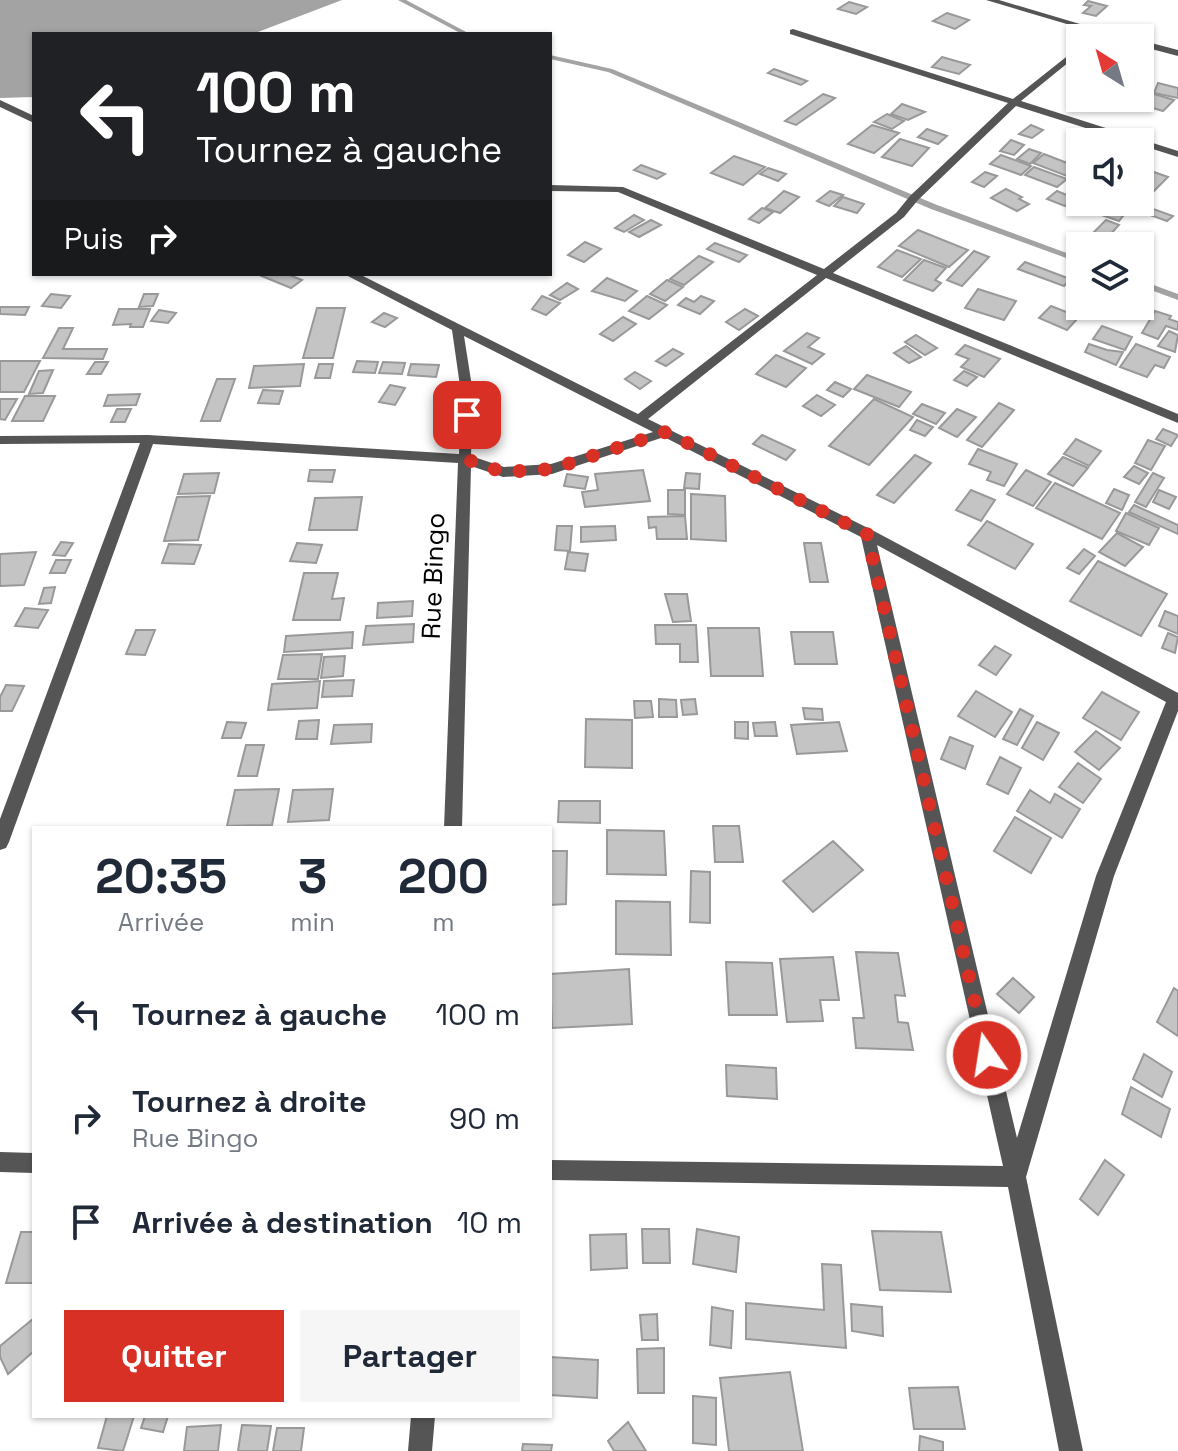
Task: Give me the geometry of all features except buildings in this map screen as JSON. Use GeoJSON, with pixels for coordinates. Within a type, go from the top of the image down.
{"type":"FeatureCollection","features":[{"type":"Feature","properties":{"kind":"street"},"geometry":{"type":"LineString","coordinates":[[990,0],[1066,25]]}},
{"type":"Feature","properties":{"kind":"street"},"geometry":{"type":"LineString","coordinates":[[793,32],[1178,154]]}},
{"type":"Feature","properties":{"kind":"street"},"geometry":{"type":"LineString","coordinates":[[1154,47],[1178,53]]}},
{"type":"Feature","properties":{"kind":"street"},"geometry":{"type":"LineString","coordinates":[[640,419],[900,215],[1014,102],[1066,60]]}},
{"type":"Feature","properties":{"kind":"street"},"geometry":{"type":"LineString","coordinates":[[0,103],[32,119]]}},
{"type":"Feature","properties":{"kind":"street"},"geometry":{"type":"LineString","coordinates":[[552,188],[619,189],[828,272],[1178,419]]}},
{"type":"Feature","properties":{"kind":"street"},"geometry":{"type":"LineString","coordinates":[[354,276],[867,534],[1176,700],[1105,876],[1016,1177]]}},
{"type":"Feature","properties":{"kind":"street","name":"Rue Bingo"},"geometry":{"type":"LineString","coordinates":[[453,826],[467,393],[457,326]]}},
{"type":"Feature","properties":{"kind":"street"},"geometry":{"type":"LineString","coordinates":[[0,440],[148,439],[465,459],[503,472],[552,469],[666,432]]}},
{"type":"Feature","properties":{"kind":"street"},"geometry":{"type":"LineString","coordinates":[[0,842],[148,439]]}},
{"type":"Feature","properties":{"kind":"street"},"geometry":{"type":"LineString","coordinates":[[867,534],[1016,1177],[1071,1451]]}},
{"type":"Feature","properties":{"kind":"street"},"geometry":{"type":"LineString","coordinates":[[0,1162],[32,1163]]}},
{"type":"Feature","properties":{"kind":"street"},"geometry":{"type":"LineString","coordinates":[[552,1170],[1016,1177]]}},
{"type":"Feature","properties":{"kind":"street"},"geometry":{"type":"LineString","coordinates":[[420,1451],[423,1418]]}},
{"type":"Feature","properties":{"kind":"shaded area"},"geometry":{"type":"Polygon","coordinates":[[[0,0],[342,0],[258,32],[32,32],[32,97],[0,98],[0,0]]]}},
{"type":"Feature","properties":{"kind":"waterway"},"geometry":{"type":"LineString","coordinates":[[401,0],[463,32]]}},
{"type":"Feature","properties":{"kind":"waterway"},"geometry":{"type":"LineString","coordinates":[[552,57],[610,70],[934,207],[1066,256]]}},
{"type":"Feature","properties":{"kind":"waterway"},"geometry":{"type":"LineString","coordinates":[[1154,288],[1178,297]]}},
{"type":"Feature","properties":{"kind":"route"},"geometry":{"type":"LineString","coordinates":[[467,415],[465,459],[503,472],[552,469],[666,432],[867,534],[987,1055]]}}]}
